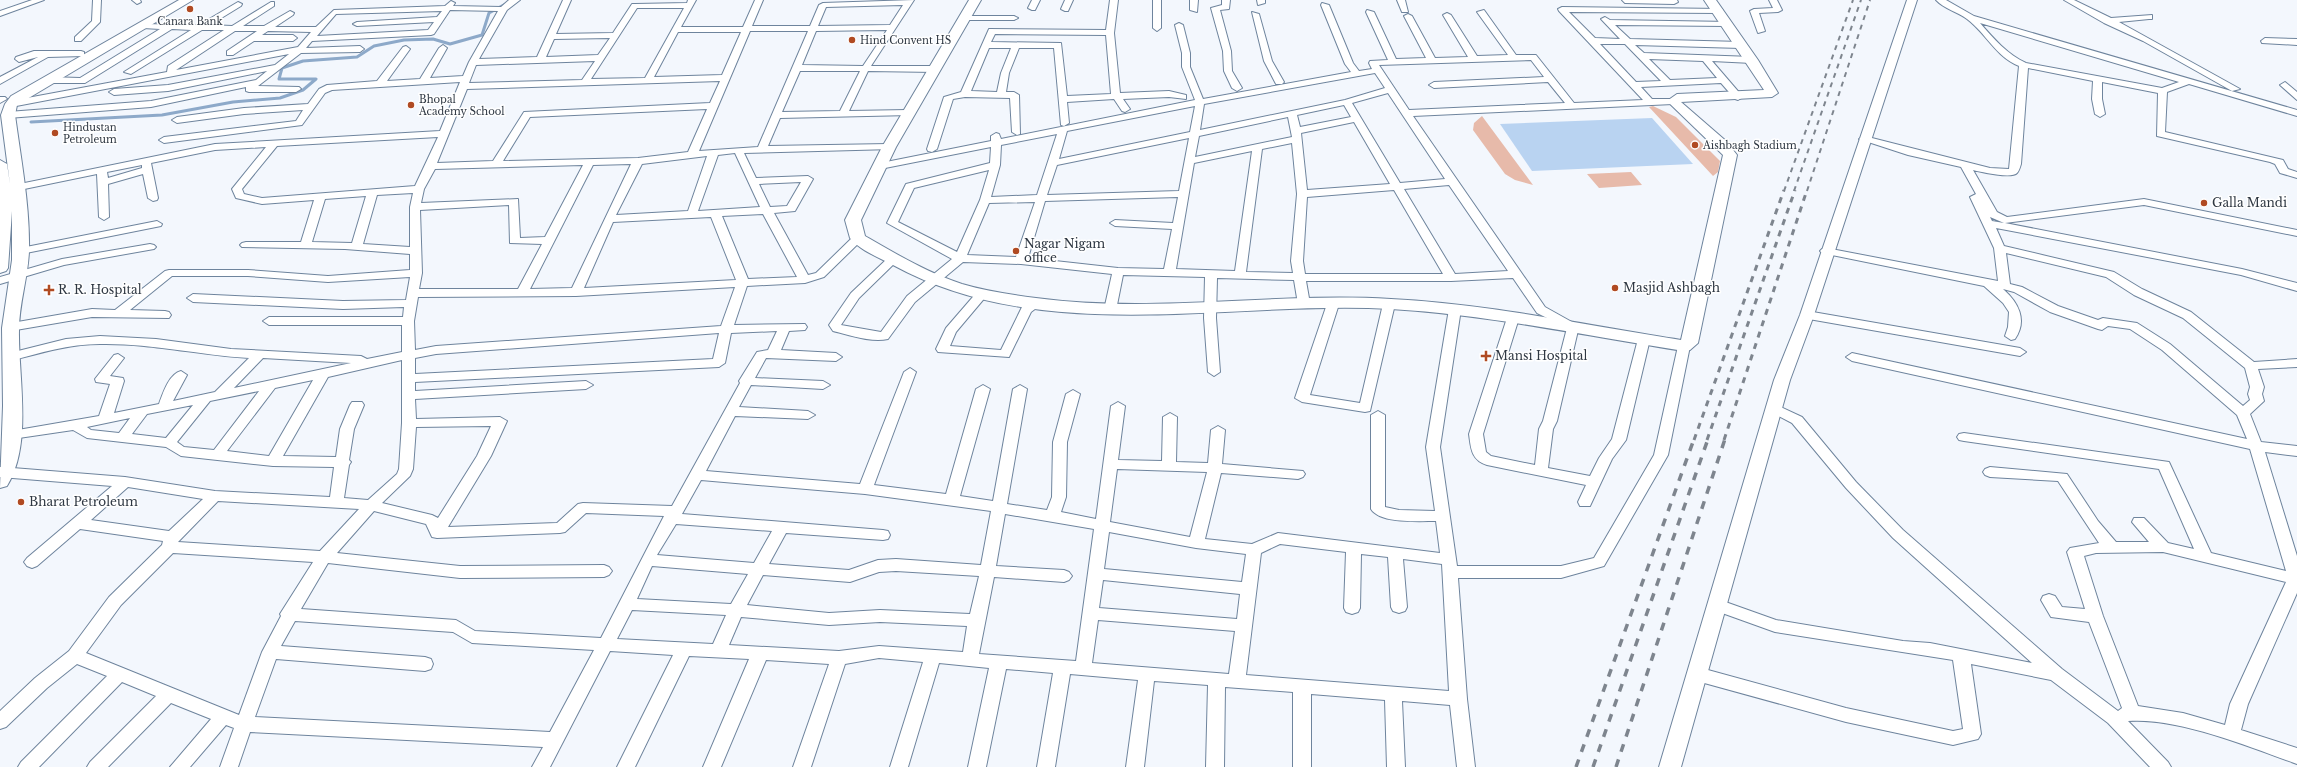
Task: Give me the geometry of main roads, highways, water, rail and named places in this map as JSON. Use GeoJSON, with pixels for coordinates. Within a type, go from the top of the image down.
{"type":"FeatureCollection","features":[{"type":"Feature","properties":{"kind":"main road"},"geometry":{"type":"LineString","coordinates":[[4,104],[82,54],[176,0]]}},
{"type":"Feature","properties":{"kind":"main road"},"geometry":{"type":"LineString","coordinates":[[4,104],[187,0]]}},
{"type":"Feature","properties":{"kind":"main road"},"geometry":{"type":"LineString","coordinates":[[975,0],[936,69],[908,113],[884,157],[853,220],[858,238],[893,259],[934,278],[982,294],[1037,303],[1110,310],[1304,304],[1389,304],[1455,309],[1573,326],[1684,346],[1689,344],[1730,155],[1721,144],[1673,101],[1677,98],[1738,97],[1772,93],[1752,60],[1710,0]]}},
{"type":"Feature","properties":{"kind":"main road"},"geometry":{"type":"LineString","coordinates":[[0,268],[7,190],[4,104]]}},
{"type":"Feature","properties":{"kind":"main road"},"geometry":{"type":"LineString","coordinates":[[0,164],[21,251],[19,276],[10,327],[12,435],[1,475]]}},
{"type":"Feature","properties":{"kind":"waterway"},"geometry":{"type":"LineString","coordinates":[[31,122],[162,115],[233,102],[280,98],[303,90],[316,79],[279,79],[282,68],[303,61],[357,57],[374,46],[404,40],[433,39],[450,44],[482,35],[489,13],[513,0]]}},
{"type":"Feature","properties":{"kind":"railway"},"geometry":{"type":"LineString","coordinates":[[1784,191],[1853,0]]}},
{"type":"Feature","properties":{"kind":"railway"},"geometry":{"type":"LineString","coordinates":[[1794,191],[1861,0]]}},
{"type":"Feature","properties":{"kind":"railway"},"geometry":{"type":"LineString","coordinates":[[1807,191],[1870,0]]}},
{"type":"Feature","properties":{"kind":"railway"},"geometry":{"type":"LineString","coordinates":[[1694,440],[1784,190]]}},
{"type":"Feature","properties":{"kind":"railway"},"geometry":{"type":"LineString","coordinates":[[1707,440],[1795,190]]}},
{"type":"Feature","properties":{"kind":"railway"},"geometry":{"type":"LineString","coordinates":[[1724,440],[1807,190]]}},
{"type":"Feature","properties":{"kind":"railway"},"geometry":{"type":"LineString","coordinates":[[1576,767],[1694,439]]}},
{"type":"Feature","properties":{"kind":"railway"},"geometry":{"type":"LineString","coordinates":[[1593,767],[1708,439]]}},
{"type":"Feature","properties":{"kind":"railway"},"geometry":{"type":"LineString","coordinates":[[1616,767],[1725,439]]}},
{"type":"Feature","properties":{"kind":"place","name":"Canara Bank"},"geometry":{"type":"Point","coordinates":[190,9]}},
{"type":"Feature","properties":{"kind":"place","name":"Hind Convent HS"},"geometry":{"type":"Point","coordinates":[852,40]}},
{"type":"Feature","properties":{"kind":"place","name":"Bhopal Academy School"},"geometry":{"type":"Point","coordinates":[411,105]}},
{"type":"Feature","properties":{"kind":"place","name":"Hindustan Petroleum"},"geometry":{"type":"Point","coordinates":[55,133]}},
{"type":"Feature","properties":{"kind":"place","name":"Aishbagh Stadium"},"geometry":{"type":"Point","coordinates":[1695,145]}},
{"type":"Feature","properties":{"kind":"place","name":"Galla Mandi"},"geometry":{"type":"Point","coordinates":[2204,203]}},
{"type":"Feature","properties":{"kind":"place","name":"Nagar Nigam office"},"geometry":{"type":"Point","coordinates":[1016,251]}},
{"type":"Feature","properties":{"kind":"place","name":"Masjid Ashbagh"},"geometry":{"type":"Point","coordinates":[1615,288]}},
{"type":"Feature","properties":{"kind":"place","name":"R. R. Hospital"},"geometry":{"type":"Point","coordinates":[49,290]}},
{"type":"Feature","properties":{"kind":"place","name":"Mansi Hospital"},"geometry":{"type":"Point","coordinates":[1486,356]}},
{"type":"Feature","properties":{"kind":"place","name":"Bharat Petroleum"},"geometry":{"type":"Point","coordinates":[21,502]}}]}
